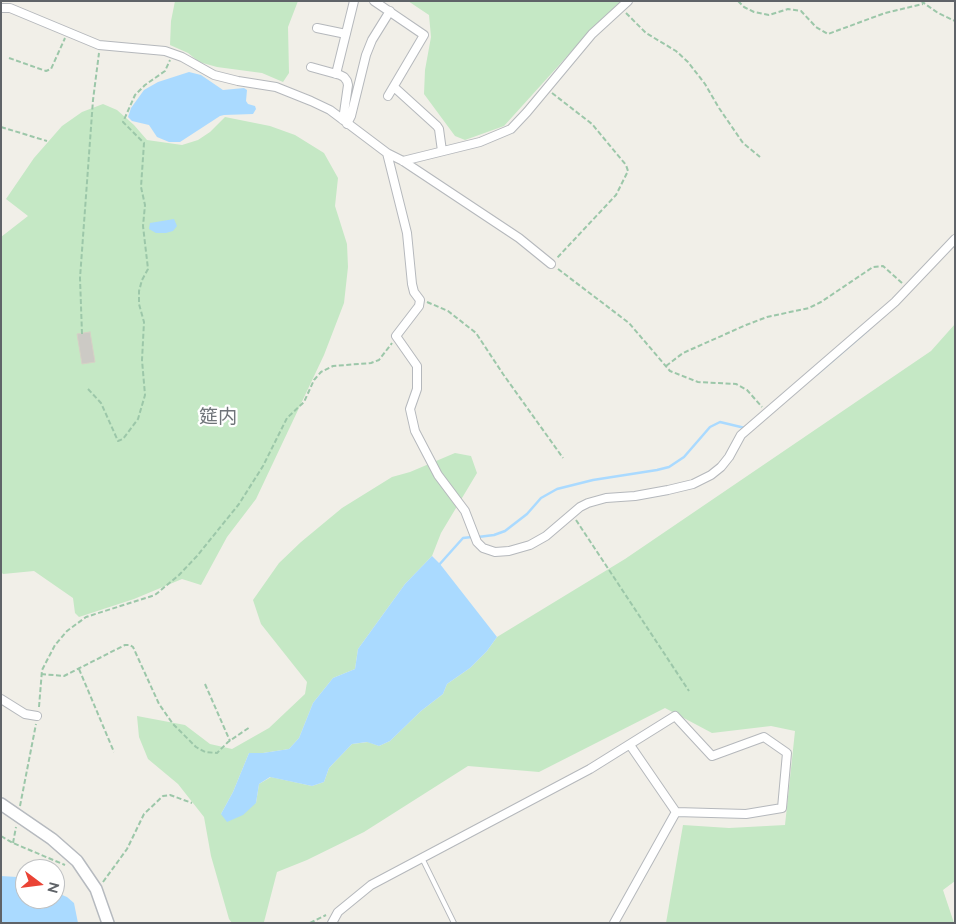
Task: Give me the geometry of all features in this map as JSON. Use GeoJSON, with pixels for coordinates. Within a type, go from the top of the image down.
{"type":"FeatureCollection","features":[{"type":"Feature","properties":{"kind":"main road"},"geometry":{"type":"LineString","coordinates":[[1,804],[52,839],[82,868],[96,889],[108,923]]}},
{"type":"Feature","properties":{"kind":"street"},"geometry":{"type":"LineString","coordinates":[[336,74],[354,1]]}},
{"type":"Feature","properties":{"kind":"street"},"geometry":{"type":"LineString","coordinates":[[374,1],[424,35],[388,96]]}},
{"type":"Feature","properties":{"kind":"street"},"geometry":{"type":"LineString","coordinates":[[403,161],[480,142],[510,129],[592,34],[624,4]]}},
{"type":"Feature","properties":{"kind":"street"},"geometry":{"type":"LineString","coordinates":[[1,8],[10,8],[99,45],[156,49],[172,53],[214,75],[276,87],[311,101],[330,110],[387,153],[403,161],[519,238],[551,264]]}},
{"type":"Feature","properties":{"kind":"street"},"geometry":{"type":"LineString","coordinates":[[345,122],[351,116],[366,55],[372,40],[390,12]]}},
{"type":"Feature","properties":{"kind":"street"},"geometry":{"type":"LineString","coordinates":[[317,28],[346,34]]}},
{"type":"Feature","properties":{"kind":"street"},"geometry":{"type":"LineString","coordinates":[[311,67],[344,77],[348,85],[345,122]]}},
{"type":"Feature","properties":{"kind":"street"},"geometry":{"type":"LineString","coordinates":[[394,87],[437,126],[442,151]]}},
{"type":"Feature","properties":{"kind":"street"},"geometry":{"type":"LineString","coordinates":[[387,153],[407,233],[412,284],[414,292],[420,300],[419,306],[396,336],[418,366],[417,389],[410,408],[415,431],[438,475],[465,511],[477,542],[483,548],[495,552],[509,551],[546,536],[588,503],[606,498],[635,496],[668,490],[693,484],[711,475],[725,462],[742,436],[767,412],[860,334],[908,289],[955,239]]}},
{"type":"Feature","properties":{"kind":"street"},"geometry":{"type":"LineString","coordinates":[[1,700],[25,714],[37,716]]}},
{"type":"Feature","properties":{"kind":"street"},"geometry":{"type":"LineString","coordinates":[[332,923],[338,912],[370,885],[590,769],[675,716],[712,756],[764,737],[787,753],[782,808],[746,814],[676,812]]}},
{"type":"Feature","properties":{"kind":"street"},"geometry":{"type":"LineString","coordinates":[[630,745],[676,812]]}},
{"type":"Feature","properties":{"kind":"street"},"geometry":{"type":"LineString","coordinates":[[614,923],[676,812]]}},
{"type":"Feature","properties":{"kind":"lane"},"geometry":{"type":"LineString","coordinates":[[422,858],[454,923]]}},
{"type":"Feature","properties":{"kind":"path"},"geometry":{"type":"LineString","coordinates":[[738,1],[744,7],[754,12],[769,15],[788,9],[801,11],[816,27],[828,34],[884,13],[922,2],[955,21]]}},
{"type":"Feature","properties":{"kind":"path"},"geometry":{"type":"LineString","coordinates":[[624,4],[646,33],[676,51],[688,62],[705,84],[743,142],[760,157]]}},
{"type":"Feature","properties":{"kind":"path"},"geometry":{"type":"LineString","coordinates":[[9,58],[46,71],[51,69],[69,32]]}},
{"type":"Feature","properties":{"kind":"path"},"geometry":{"type":"LineString","coordinates":[[82,334],[80,278],[93,100],[99,45]]}},
{"type":"Feature","properties":{"kind":"path"},"geometry":{"type":"LineString","coordinates":[[88,389],[100,403],[118,441],[123,439],[138,419],[145,395],[142,360],[144,322],[139,304],[139,291],[148,269],[144,231],[145,205],[142,187],[144,143],[123,122],[135,95],[145,85],[165,71],[170,63],[172,53]]}},
{"type":"Feature","properties":{"kind":"path"},"geometry":{"type":"LineString","coordinates":[[547,88],[592,124],[626,165],[628,170],[616,195],[551,264],[629,323],[670,371],[698,382],[736,384],[747,390],[767,412]]}},
{"type":"Feature","properties":{"kind":"path"},"geometry":{"type":"LineString","coordinates":[[1,127],[47,141]]}},
{"type":"Feature","properties":{"kind":"path"},"geometry":{"type":"LineString","coordinates":[[666,366],[683,353],[767,317],[809,308],[873,267],[883,266],[908,289]]}},
{"type":"Feature","properties":{"kind":"path"},"geometry":{"type":"LineString","coordinates":[[420,300],[448,311],[476,333],[563,458]]}},
{"type":"Feature","properties":{"kind":"path"},"geometry":{"type":"LineString","coordinates":[[13,843],[37,716],[42,674],[47,658],[55,645],[67,631],[86,616],[155,594],[179,575],[239,504],[263,466],[287,418],[304,402],[314,380],[321,372],[333,366],[371,363],[379,360],[396,336]]}},
{"type":"Feature","properties":{"kind":"path"},"geometry":{"type":"LineString","coordinates":[[572,514],[689,691]]}},
{"type":"Feature","properties":{"kind":"path"},"geometry":{"type":"LineString","coordinates":[[42,674],[64,676],[125,645],[130,645],[133,647],[159,704],[187,739],[196,747],[212,754],[217,753],[250,727]]}},
{"type":"Feature","properties":{"kind":"path"},"geometry":{"type":"LineString","coordinates":[[79,669],[114,752]]}},
{"type":"Feature","properties":{"kind":"path"},"geometry":{"type":"LineString","coordinates":[[205,684],[230,741]]}},
{"type":"Feature","properties":{"kind":"path"},"geometry":{"type":"LineString","coordinates":[[96,889],[115,868],[127,850],[144,814],[163,796],[170,795],[192,803]]}},
{"type":"Feature","properties":{"kind":"path"},"geometry":{"type":"LineString","coordinates":[[1,836],[74,869],[82,868]]}},
{"type":"Feature","properties":{"kind":"path"},"geometry":{"type":"LineString","coordinates":[[310,923],[323,916],[338,912]]}},
{"type":"Feature","properties":{"kind":"green space"},"geometry":{"type":"Polygon","coordinates":[[[175,1],[298,1],[288,27],[289,73],[283,82],[262,73],[217,67],[199,62],[188,53],[170,45],[171,21],[175,1]]]}},
{"type":"Feature","properties":{"kind":"green space"},"geometry":{"type":"Polygon","coordinates":[[[408,1],[622,1],[589,32],[504,126],[465,140],[455,136],[424,94],[425,70],[431,37],[429,15],[408,1]]]}},
{"type":"Feature","properties":{"kind":"green space"},"geometry":{"type":"Polygon","coordinates":[[[103,104],[117,110],[147,140],[182,145],[198,140],[210,132],[225,117],[270,126],[295,135],[324,153],[338,178],[335,206],[347,244],[348,267],[344,303],[324,355],[256,499],[227,537],[201,585],[182,579],[134,599],[79,617],[75,613],[73,598],[34,571],[3,574],[1,572],[1,237],[28,216],[6,199],[34,158],[62,126],[82,112],[103,104]]]}},
{"type":"Feature","properties":{"kind":"green space"},"geometry":{"type":"Polygon","coordinates":[[[955,324],[955,881],[943,890],[954,923],[666,923],[683,825],[729,828],[785,825],[795,731],[771,726],[712,733],[665,708],[539,772],[468,766],[364,832],[307,860],[277,872],[264,922],[232,923],[229,919],[211,856],[204,817],[178,784],[148,759],[139,737],[137,716],[185,725],[210,744],[232,749],[269,728],[305,694],[307,682],[261,624],[253,600],[279,563],[342,508],[392,477],[410,472],[455,453],[471,456],[477,473],[441,533],[432,556],[405,584],[358,649],[355,669],[333,678],[313,703],[299,738],[289,749],[249,753],[233,792],[221,814],[256,803],[259,784],[271,777],[312,786],[324,782],[329,768],[352,744],[368,742],[379,746],[390,741],[421,711],[443,694],[447,684],[470,668],[487,651],[497,637],[625,559],[931,351],[955,324]]]}},
{"type":"Feature","properties":{"kind":"water"},"geometry":{"type":"Polygon","coordinates":[[[189,72],[201,75],[223,90],[244,88],[247,90],[246,101],[248,104],[255,106],[256,109],[253,114],[220,116],[180,142],[169,142],[157,137],[149,125],[132,121],[128,117],[131,108],[144,90],[158,82],[189,72]]]}},
{"type":"Feature","properties":{"kind":"water"},"geometry":{"type":"Polygon","coordinates":[[[174,219],[177,226],[173,231],[156,233],[149,229],[150,223],[174,219]]]}},
{"type":"Feature","properties":{"kind":"water"},"geometry":{"type":"Polygon","coordinates":[[[432,556],[497,637],[487,651],[470,668],[447,684],[443,694],[421,711],[390,741],[379,746],[367,742],[352,744],[329,768],[324,782],[312,786],[270,777],[259,784],[256,803],[243,815],[227,822],[221,814],[233,792],[249,753],[289,749],[299,738],[313,703],[333,678],[355,669],[358,649],[405,584],[432,556]]]}},
{"type":"Feature","properties":{"kind":"water"},"geometry":{"type":"Polygon","coordinates":[[[1,876],[15,877],[15,909],[65,909],[65,896],[74,903],[78,923],[1,923],[1,876]]]}},
{"type":"Feature","properties":{"kind":"building"},"geometry":{"type":"Polygon","coordinates":[[[90,332],[95,362],[82,364],[77,334],[90,332]]]}},
{"type":"Feature","properties":{"kind":"waterway"},"geometry":{"type":"LineString","coordinates":[[817,374],[868,330]]}},
{"type":"Feature","properties":{"kind":"waterway"},"geometry":{"type":"LineString","coordinates":[[478,537],[494,535],[505,531],[527,514],[541,498],[557,489],[593,480],[669,467],[684,457],[710,427],[720,422],[745,428]]}},
{"type":"Feature","properties":{"kind":"waterway"},"geometry":{"type":"LineString","coordinates":[[438,566],[463,538],[472,537]]}},
{"type":"Feature","properties":{"kind":"district","name":"筵内"},"geometry":{"type":"Point","coordinates":[218,417]}}]}
